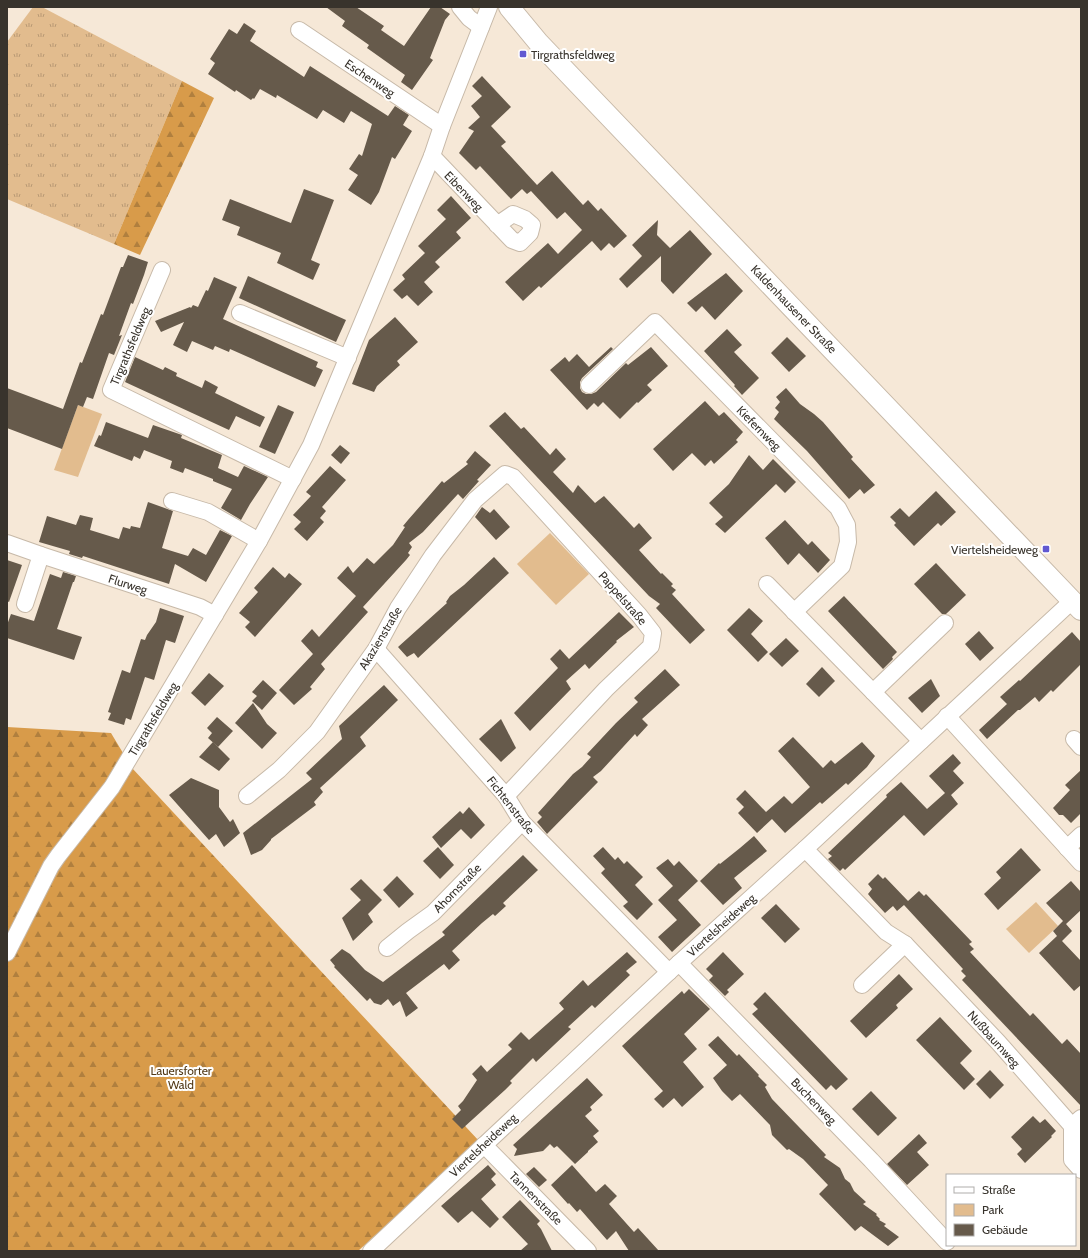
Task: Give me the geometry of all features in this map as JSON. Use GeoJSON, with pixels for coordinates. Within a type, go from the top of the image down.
{"type":"FeatureCollection","features":[{"type":"Feature","properties":{"kind":"main road","name":"Kaldenhausener Straße"},"geometry":{"type":"LineString","coordinates":[[509,7],[544,48],[1077,605]]}},
{"type":"Feature","properties":{"kind":"street"},"geometry":{"type":"LineString","coordinates":[[460,7],[469,18],[481,27]]}},
{"type":"Feature","properties":{"kind":"street","name":"Tirgrathsfeldweg"},"geometry":{"type":"LineString","coordinates":[[7,953],[51,866],[112,787],[259,541],[311,445],[432,156],[442,126],[489,7]]}},
{"type":"Feature","properties":{"kind":"street","name":"Eschenweg"},"geometry":{"type":"LineString","coordinates":[[299,30],[442,126]]}},
{"type":"Feature","properties":{"kind":"street","name":"Eibenweg"},"geometry":{"type":"LineString","coordinates":[[432,156],[497,225]]}},
{"type":"Feature","properties":{"kind":"street","name":"Tirgrathsfeldweg"},"geometry":{"type":"LineString","coordinates":[[162,270],[111,390],[293,479]]}},
{"type":"Feature","properties":{"kind":"street"},"geometry":{"type":"LineString","coordinates":[[240,313],[348,358]]}},
{"type":"Feature","properties":{"kind":"street","name":"Kiefernweg"},"geometry":{"type":"LineString","coordinates":[[589,385],[655,322],[838,508],[847,525],[848,542],[842,566],[794,612]]}},
{"type":"Feature","properties":{"kind":"street","name":"Akazienstraße"},"geometry":{"type":"LineString","coordinates":[[247,796],[279,770],[317,732],[376,649],[398,608],[433,555],[475,500],[505,474]]}},
{"type":"Feature","properties":{"kind":"street","name":"Pappelstraße"},"geometry":{"type":"LineString","coordinates":[[505,474],[513,477],[639,615],[653,633],[651,646],[606,689],[506,796]]}},
{"type":"Feature","properties":{"kind":"street"},"geometry":{"type":"LineString","coordinates":[[172,501],[208,512],[259,541]]}},
{"type":"Feature","properties":{"kind":"street","name":"Flurweg"},"geometry":{"type":"LineString","coordinates":[[7,543],[200,608],[215,615]]}},
{"type":"Feature","properties":{"kind":"street"},"geometry":{"type":"LineString","coordinates":[[25,604],[40,555]]}},
{"type":"Feature","properties":{"kind":"street"},"geometry":{"type":"LineString","coordinates":[[767,584],[921,741]]}},
{"type":"Feature","properties":{"kind":"street","name":"Viertelsheideweg"},"geometry":{"type":"LineString","coordinates":[[371,1251],[947,716],[1077,605]]}},
{"type":"Feature","properties":{"kind":"street"},"geometry":{"type":"LineString","coordinates":[[873,692],[945,623]]}},
{"type":"Feature","properties":{"kind":"street","name":"Fichtenstraße"},"geometry":{"type":"LineString","coordinates":[[376,649],[506,796],[522,822],[674,968]]}},
{"type":"Feature","properties":{"kind":"street"},"geometry":{"type":"LineString","coordinates":[[947,716],[1081,863]]}},
{"type":"Feature","properties":{"kind":"street","name":"Ahornstraße"},"geometry":{"type":"LineString","coordinates":[[387,948],[432,913],[522,822]]}},
{"type":"Feature","properties":{"kind":"street"},"geometry":{"type":"LineString","coordinates":[[1067,848],[1081,835]]}},
{"type":"Feature","properties":{"kind":"street","name":"Nußbaumweg"},"geometry":{"type":"LineString","coordinates":[[805,849],[886,932],[905,944],[1077,1122]]}},
{"type":"Feature","properties":{"kind":"street"},"geometry":{"type":"LineString","coordinates":[[862,985],[905,944]]}},
{"type":"Feature","properties":{"kind":"street","name":"Buchenweg"},"geometry":{"type":"LineString","coordinates":[[674,968],[871,1160],[946,1241]]}},
{"type":"Feature","properties":{"kind":"street"},"geometry":{"type":"LineString","coordinates":[[1077,1122],[1072,1160],[1081,1170]]}},
{"type":"Feature","properties":{"kind":"street","name":"Tannenstraße"},"geometry":{"type":"LineString","coordinates":[[484,1145],[588,1251]]}},
{"type":"Feature","properties":{"kind":"green space"},"geometry":{"type":"Polygon","coordinates":[[[33,7],[42,7],[182,81],[114,244],[7,199],[7,42],[33,7]]]}},
{"type":"Feature","properties":{"kind":"green space"},"geometry":{"type":"Polygon","coordinates":[[[182,81],[214,98],[140,255],[114,244],[182,81]]]}},
{"type":"Feature","properties":{"kind":"green space"},"geometry":{"type":"Polygon","coordinates":[[[78,405],[102,414],[78,477],[54,470],[78,405]]]}},
{"type":"Feature","properties":{"kind":"green space"},"geometry":{"type":"Polygon","coordinates":[[[550,533],[589,574],[556,605],[517,564],[550,533]]]}},
{"type":"Feature","properties":{"kind":"green space","name":"Lauersforter Wald"},"geometry":{"type":"Polygon","coordinates":[[[7,727],[111,733],[132,768],[479,1141],[358,1251],[7,1251],[7,727]]]}},
{"type":"Feature","properties":{"kind":"green space"},"geometry":{"type":"Polygon","coordinates":[[[1036,902],[1058,926],[1029,953],[1006,929],[1036,902]]]}},
{"type":"Feature","properties":{"kind":"building"},"geometry":{"type":"Polygon","coordinates":[[[326,7],[356,7],[384,26],[381,30],[404,46],[431,7],[440,7],[450,14],[445,20],[430,58],[433,60],[412,90],[401,82],[405,75],[367,48],[369,45],[342,26],[345,21],[326,7]]]}},
{"type":"Feature","properties":{"kind":"building"},"geometry":{"type":"Polygon","coordinates":[[[244,23],[256,31],[250,41],[304,77],[310,66],[388,116],[395,106],[409,115],[403,125],[412,131],[395,159],[392,157],[379,192],[371,205],[348,190],[358,175],[349,169],[359,154],[362,156],[372,124],[351,111],[344,123],[323,110],[317,119],[277,95],[276,98],[260,89],[254,99],[253,98],[251,100],[236,90],[235,92],[208,74],[215,63],[210,59],[229,29],[237,34],[244,23]]]}},
{"type":"Feature","properties":{"kind":"building"},"geometry":{"type":"Polygon","coordinates":[[[482,76],[511,107],[491,126],[506,142],[501,146],[537,185],[552,171],[583,205],[588,200],[598,211],[601,208],[627,236],[614,248],[609,243],[601,251],[592,241],[541,288],[539,286],[523,301],[505,282],[548,243],[558,254],[582,230],[565,212],[557,219],[531,191],[527,194],[522,189],[511,199],[480,166],[476,170],[459,153],[474,131],[468,128],[480,117],[471,106],[482,96],[472,86],[482,76]]]}},
{"type":"Feature","properties":{"kind":"building"},"geometry":{"type":"Polygon","coordinates":[[[304,189],[334,200],[311,260],[320,264],[313,280],[277,263],[281,253],[237,235],[240,227],[222,220],[230,199],[291,223],[304,189]]]}},
{"type":"Feature","properties":{"kind":"building"},"geometry":{"type":"Polygon","coordinates":[[[451,196],[471,218],[456,232],[461,238],[435,262],[440,267],[424,282],[433,292],[418,306],[407,295],[402,299],[393,290],[405,279],[402,275],[425,253],[418,246],[446,219],[437,210],[451,196]]]}},
{"type":"Feature","properties":{"kind":"building"},"geometry":{"type":"Polygon","coordinates":[[[658,220],[657,235],[670,248],[690,230],[712,254],[673,294],[661,281],[661,256],[627,288],[619,279],[642,256],[632,245],[658,220]]]}},
{"type":"Feature","properties":{"kind":"building"},"geometry":{"type":"Polygon","coordinates":[[[128,255],[148,262],[144,275],[133,304],[131,303],[119,336],[122,335],[114,355],[109,353],[93,399],[87,397],[83,407],[78,405],[62,449],[7,428],[7,388],[63,409],[80,362],[82,363],[101,314],[103,315],[121,267],[123,267],[128,255]]]}},
{"type":"Feature","properties":{"kind":"building"},"geometry":{"type":"Polygon","coordinates":[[[726,273],[743,291],[715,320],[702,306],[696,312],[687,303],[726,273]]]}},
{"type":"Feature","properties":{"kind":"building"},"geometry":{"type":"Polygon","coordinates":[[[248,276],[346,320],[336,342],[239,298],[248,276]]]}},
{"type":"Feature","properties":{"kind":"building"},"geometry":{"type":"Polygon","coordinates":[[[214,277],[237,287],[223,319],[318,362],[316,367],[323,370],[315,387],[230,349],[229,352],[215,346],[213,350],[192,341],[187,352],[173,345],[184,322],[161,332],[155,321],[190,307],[191,308],[193,305],[198,307],[206,290],[208,291],[214,277]]]}},
{"type":"Feature","properties":{"kind":"building"},"geometry":{"type":"Polygon","coordinates":[[[395,317],[418,342],[397,361],[400,365],[377,386],[374,392],[352,384],[369,340],[395,317]]]}},
{"type":"Feature","properties":{"kind":"building"},"geometry":{"type":"Polygon","coordinates":[[[727,329],[742,345],[734,352],[759,378],[742,395],[734,386],[735,385],[704,351],[727,329]]]}},
{"type":"Feature","properties":{"kind":"building"},"geometry":{"type":"Polygon","coordinates":[[[787,337],[806,356],[789,372],[771,353],[787,337]]]}},
{"type":"Feature","properties":{"kind":"building"},"geometry":{"type":"Polygon","coordinates":[[[611,347],[613,349],[582,378],[580,388],[582,392],[591,394],[596,392],[626,363],[628,365],[651,347],[668,366],[647,385],[652,390],[620,419],[603,402],[598,407],[594,403],[587,410],[550,370],[565,357],[569,362],[577,354],[589,367],[611,347]]]}},
{"type":"Feature","properties":{"kind":"building"},"geometry":{"type":"Polygon","coordinates":[[[135,357],[163,370],[165,367],[177,373],[176,376],[202,388],[205,380],[218,387],[215,393],[265,417],[260,427],[236,416],[229,430],[125,382],[135,357]]]}},
{"type":"Feature","properties":{"kind":"building"},"geometry":{"type":"Polygon","coordinates":[[[786,388],[800,404],[823,422],[853,457],[851,459],[875,485],[864,494],[860,489],[849,499],[807,451],[774,419],[779,412],[775,408],[780,402],[776,397],[786,388]]]}},
{"type":"Feature","properties":{"kind":"building"},"geometry":{"type":"Polygon","coordinates":[[[705,401],[719,416],[724,412],[743,432],[736,440],[738,442],[714,464],[711,460],[705,466],[692,453],[673,471],[653,449],[705,401]]]}},
{"type":"Feature","properties":{"kind":"building"},"geometry":{"type":"Polygon","coordinates":[[[278,405],[294,412],[275,454],[259,447],[278,405]]]}},
{"type":"Feature","properties":{"kind":"building"},"geometry":{"type":"Polygon","coordinates":[[[505,412],[521,429],[524,427],[550,455],[556,448],[566,459],[553,472],[573,493],[578,485],[595,503],[604,496],[634,528],[639,523],[652,538],[639,550],[661,574],[662,573],[673,584],[671,586],[676,590],[672,594],[705,630],[690,644],[656,608],[660,604],[649,596],[489,426],[505,412]]]}},
{"type":"Feature","properties":{"kind":"building"},"geometry":{"type":"Polygon","coordinates":[[[106,422],[148,438],[153,425],[182,435],[181,438],[222,455],[218,468],[238,477],[244,466],[268,477],[241,520],[221,508],[232,489],[213,481],[213,479],[185,468],[183,473],[170,468],[172,461],[144,450],[140,459],[134,456],[132,461],[94,446],[99,435],[101,436],[106,422]]]}},
{"type":"Feature","properties":{"kind":"building"},"geometry":{"type":"Polygon","coordinates":[[[340,445],[350,453],[341,464],[331,455],[340,445]]]}},
{"type":"Feature","properties":{"kind":"building"},"geometry":{"type":"Polygon","coordinates":[[[475,451],[491,465],[477,480],[479,481],[463,499],[458,494],[423,532],[409,543],[412,547],[408,553],[410,555],[363,607],[368,612],[321,664],[325,669],[310,687],[312,689],[294,705],[279,690],[313,654],[301,641],[312,629],[319,637],[356,596],[337,578],[348,566],[353,573],[367,558],[374,564],[393,545],[405,527],[403,526],[442,481],[444,483],[468,464],[466,462],[475,451]]]}},
{"type":"Feature","properties":{"kind":"building"},"geometry":{"type":"Polygon","coordinates":[[[749,455],[763,470],[773,459],[796,482],[785,493],[776,484],[725,533],[715,524],[723,517],[709,503],[729,484],[749,455]]]}},
{"type":"Feature","properties":{"kind":"building"},"geometry":{"type":"Polygon","coordinates":[[[330,466],[346,480],[322,507],[326,511],[320,518],[324,522],[307,541],[294,529],[301,522],[293,515],[311,496],[306,492],[330,466]]]}},
{"type":"Feature","properties":{"kind":"building"},"geometry":{"type":"Polygon","coordinates":[[[936,491],[956,512],[941,526],[938,523],[914,546],[894,525],[896,523],[890,517],[900,508],[909,517],[936,491]]]}},
{"type":"Feature","properties":{"kind":"building"},"geometry":{"type":"Polygon","coordinates":[[[148,502],[173,511],[162,548],[188,556],[193,548],[206,555],[220,530],[232,536],[206,582],[175,564],[169,584],[83,556],[82,558],[69,554],[70,551],[39,542],[47,516],[76,525],[80,515],[93,518],[90,530],[119,539],[123,527],[130,529],[131,526],[140,528],[148,502]]]}},
{"type":"Feature","properties":{"kind":"building"},"geometry":{"type":"Polygon","coordinates":[[[482,507],[490,513],[494,509],[510,527],[496,540],[475,517],[482,507]]]}},
{"type":"Feature","properties":{"kind":"building"},"geometry":{"type":"Polygon","coordinates":[[[785,520],[808,545],[812,541],[830,560],[818,573],[799,553],[788,565],[765,538],[785,520]]]}},
{"type":"Feature","properties":{"kind":"building"},"geometry":{"type":"Polygon","coordinates":[[[494,557],[509,573],[418,658],[414,653],[407,657],[398,647],[447,603],[446,602],[450,596],[494,557]]]}},
{"type":"Feature","properties":{"kind":"building"},"geometry":{"type":"Polygon","coordinates":[[[7,560],[22,565],[9,602],[7,601],[7,560]]]}},
{"type":"Feature","properties":{"kind":"building"},"geometry":{"type":"Polygon","coordinates":[[[936,563],[966,595],[946,614],[942,614],[914,584],[936,563]]]}},
{"type":"Feature","properties":{"kind":"building"},"geometry":{"type":"Polygon","coordinates":[[[273,567],[285,578],[289,573],[302,584],[255,637],[245,627],[250,622],[239,613],[258,592],[254,588],[273,567]]]}},
{"type":"Feature","properties":{"kind":"building"},"geometry":{"type":"Polygon","coordinates":[[[63,572],[76,576],[57,629],[82,637],[74,660],[7,638],[7,625],[11,614],[34,621],[50,574],[61,578],[63,572]]]}},
{"type":"Feature","properties":{"kind":"building"},"geometry":{"type":"Polygon","coordinates":[[[844,596],[897,652],[892,657],[893,659],[883,669],[828,611],[844,596]]]}},
{"type":"Feature","properties":{"kind":"building"},"geometry":{"type":"Polygon","coordinates":[[[160,608],[184,616],[175,643],[166,640],[154,680],[145,677],[131,720],[126,718],[124,725],[108,720],[111,713],[108,712],[122,670],[130,673],[141,639],[145,640],[156,622],[160,608]]]}},
{"type":"Feature","properties":{"kind":"building"},"geometry":{"type":"Polygon","coordinates":[[[749,608],[763,621],[751,634],[768,652],[758,662],[727,630],[749,608]]]}},
{"type":"Feature","properties":{"kind":"building"},"geometry":{"type":"Polygon","coordinates":[[[619,612],[634,627],[616,641],[617,642],[589,669],[585,664],[566,681],[571,689],[530,731],[514,713],[558,668],[550,659],[560,649],[569,659],[619,612]]]}},
{"type":"Feature","properties":{"kind":"building"},"geometry":{"type":"Polygon","coordinates":[[[979,631],[994,648],[980,661],[965,644],[979,631]]]}},
{"type":"Feature","properties":{"kind":"building"},"geometry":{"type":"Polygon","coordinates":[[[1072,632],[1081,642],[1081,664],[1053,692],[1051,690],[1039,702],[1035,697],[1020,710],[1018,710],[987,739],[979,730],[1007,704],[1000,697],[1019,680],[1020,681],[1072,632]]]}},
{"type":"Feature","properties":{"kind":"building"},"geometry":{"type":"Polygon","coordinates":[[[786,638],[799,651],[782,667],[769,654],[786,638]]]}},
{"type":"Feature","properties":{"kind":"building"},"geometry":{"type":"Polygon","coordinates":[[[822,667],[835,681],[819,697],[806,684],[822,667]]]}},
{"type":"Feature","properties":{"kind":"building"},"geometry":{"type":"Polygon","coordinates":[[[665,669],[680,685],[642,719],[648,725],[637,737],[635,734],[601,771],[593,777],[598,782],[547,834],[537,822],[542,817],[538,813],[573,774],[591,757],[587,754],[638,702],[634,698],[665,669]]]}},
{"type":"Feature","properties":{"kind":"building"},"geometry":{"type":"Polygon","coordinates":[[[209,673],[224,686],[205,706],[191,693],[209,673]]]}},
{"type":"Feature","properties":{"kind":"building"},"geometry":{"type":"Polygon","coordinates":[[[931,679],[940,696],[922,713],[908,698],[931,679]]]}},
{"type":"Feature","properties":{"kind":"building"},"geometry":{"type":"Polygon","coordinates":[[[263,680],[277,693],[262,710],[252,701],[257,696],[252,692],[263,680]]]}},
{"type":"Feature","properties":{"kind":"building"},"geometry":{"type":"Polygon","coordinates":[[[384,685],[398,700],[360,737],[366,746],[320,788],[323,792],[314,802],[316,805],[271,839],[262,850],[251,855],[243,833],[312,779],[306,773],[342,739],[339,726],[384,685]]]}},
{"type":"Feature","properties":{"kind":"building"},"geometry":{"type":"Polygon","coordinates":[[[253,703],[267,724],[277,733],[262,749],[235,723],[253,703]]]}},
{"type":"Feature","properties":{"kind":"building"},"geometry":{"type":"Polygon","coordinates":[[[217,717],[233,731],[218,747],[208,738],[212,733],[207,728],[217,717]]]}},
{"type":"Feature","properties":{"kind":"building"},"geometry":{"type":"Polygon","coordinates":[[[501,719],[516,748],[501,762],[479,739],[501,719]]]}},
{"type":"Feature","properties":{"kind":"building"},"geometry":{"type":"Polygon","coordinates":[[[793,737],[823,768],[831,760],[835,764],[862,742],[875,756],[867,767],[848,785],[846,783],[822,804],[820,802],[785,833],[772,819],[757,833],[738,813],[744,807],[736,799],[745,790],[766,812],[784,796],[792,804],[810,787],[778,751],[793,737]]]}},
{"type":"Feature","properties":{"kind":"building"},"geometry":{"type":"Polygon","coordinates":[[[213,742],[230,759],[219,771],[199,757],[213,742]]]}},
{"type":"Feature","properties":{"kind":"building"},"geometry":{"type":"Polygon","coordinates":[[[953,754],[961,763],[953,771],[964,783],[951,795],[958,804],[924,836],[904,815],[845,870],[843,868],[840,871],[828,859],[832,856],[828,853],[901,782],[927,809],[945,793],[929,776],[953,754]]]}},
{"type":"Feature","properties":{"kind":"building"},"geometry":{"type":"Polygon","coordinates":[[[1081,770],[1081,813],[1071,823],[1063,815],[1059,815],[1053,808],[1070,790],[1065,785],[1081,770]]]}},
{"type":"Feature","properties":{"kind":"building"},"geometry":{"type":"Polygon","coordinates":[[[191,778],[219,790],[219,807],[230,822],[233,819],[240,833],[224,847],[216,834],[209,840],[169,795],[191,778]]]}},
{"type":"Feature","properties":{"kind":"building"},"geometry":{"type":"Polygon","coordinates":[[[469,807],[485,825],[471,839],[461,829],[441,848],[432,837],[460,811],[463,814],[469,807]]]}},
{"type":"Feature","properties":{"kind":"building"},"geometry":{"type":"Polygon","coordinates":[[[754,836],[767,851],[734,878],[742,888],[723,905],[700,881],[719,863],[720,864],[754,836]]]}},
{"type":"Feature","properties":{"kind":"building"},"geometry":{"type":"Polygon","coordinates":[[[438,847],[454,865],[440,879],[423,861],[438,847]]]}},
{"type":"Feature","properties":{"kind":"building"},"geometry":{"type":"Polygon","coordinates":[[[603,847],[615,860],[618,857],[624,864],[627,861],[643,877],[635,885],[653,904],[637,920],[623,906],[628,902],[601,873],[605,869],[593,856],[603,847]]]}},
{"type":"Feature","properties":{"kind":"building"},"geometry":{"type":"Polygon","coordinates":[[[1021,848],[1041,870],[998,910],[984,894],[1001,878],[996,872],[1021,848]]]}},
{"type":"Feature","properties":{"kind":"building"},"geometry":{"type":"Polygon","coordinates":[[[523,855],[538,870],[503,903],[506,906],[495,916],[493,914],[482,923],[452,951],[460,960],[449,970],[444,964],[406,993],[418,1008],[406,1017],[400,1001],[393,1006],[388,999],[381,1005],[374,1003],[370,998],[367,1001],[334,967],[335,966],[330,960],[342,949],[350,954],[365,970],[383,982],[445,935],[442,932],[523,855]]]}},
{"type":"Feature","properties":{"kind":"building"},"geometry":{"type":"Polygon","coordinates":[[[668,859],[674,866],[679,861],[698,881],[678,900],[701,925],[672,952],[658,937],[677,920],[658,900],[673,886],[656,868],[668,859]]]}},
{"type":"Feature","properties":{"kind":"building"},"geometry":{"type":"Polygon","coordinates":[[[878,874],[883,879],[885,877],[908,901],[919,891],[924,896],[926,894],[972,942],[969,944],[974,949],[970,952],[1030,1016],[1033,1013],[1062,1044],[1067,1039],[1081,1054],[1081,1106],[962,980],[966,976],[961,971],[963,969],[904,905],[897,911],[893,906],[885,913],[872,899],[868,894],[872,889],[868,884],[878,874]]]}},
{"type":"Feature","properties":{"kind":"building"},"geometry":{"type":"Polygon","coordinates":[[[397,876],[414,894],[399,908],[383,890],[397,876]]]}},
{"type":"Feature","properties":{"kind":"building"},"geometry":{"type":"Polygon","coordinates":[[[361,879],[382,900],[368,914],[373,922],[353,941],[342,918],[361,900],[350,889],[361,879]]]}},
{"type":"Feature","properties":{"kind":"building"},"geometry":{"type":"Polygon","coordinates":[[[1071,881],[1081,892],[1081,910],[1066,924],[1072,931],[1062,941],[1081,961],[1081,985],[1074,991],[1039,953],[1057,936],[1053,931],[1063,921],[1046,903],[1071,881]]]}},
{"type":"Feature","properties":{"kind":"building"},"geometry":{"type":"Polygon","coordinates":[[[776,904],[800,929],[785,943],[761,918],[776,904]]]}},
{"type":"Feature","properties":{"kind":"building"},"geometry":{"type":"Polygon","coordinates":[[[627,952],[637,962],[626,971],[630,975],[595,1008],[592,1005],[568,1027],[571,1029],[536,1062],[533,1058],[510,1081],[512,1083],[505,1090],[462,1129],[452,1119],[461,1110],[458,1106],[477,1080],[472,1074],[481,1065],[487,1072],[512,1049],[508,1045],[521,1032],[529,1040],[564,1009],[559,1003],[583,980],[588,986],[627,952]]]}},
{"type":"Feature","properties":{"kind":"building"},"geometry":{"type":"Polygon","coordinates":[[[723,952],[744,974],[727,990],[729,992],[725,996],[709,980],[713,976],[706,969],[723,952]]]}},
{"type":"Feature","properties":{"kind":"building"},"geometry":{"type":"Polygon","coordinates":[[[899,974],[913,989],[896,1005],[898,1008],[866,1038],[850,1021],[899,974]]]}},
{"type":"Feature","properties":{"kind":"building"},"geometry":{"type":"Polygon","coordinates":[[[689,989],[710,1009],[684,1034],[697,1049],[683,1062],[704,1087],[682,1107],[674,1098],[663,1108],[654,1099],[663,1091],[622,1046],[682,991],[684,994],[689,989]]]}},
{"type":"Feature","properties":{"kind":"building"},"geometry":{"type":"Polygon","coordinates":[[[765,992],[848,1079],[836,1090],[831,1085],[826,1090],[752,1014],[758,1009],[753,1004],[765,992]]]}},
{"type":"Feature","properties":{"kind":"building"},"geometry":{"type":"Polygon","coordinates":[[[940,1017],[972,1051],[960,1063],[975,1079],[964,1090],[916,1040],[940,1017]]]}},
{"type":"Feature","properties":{"kind":"building"},"geometry":{"type":"Polygon","coordinates":[[[718,1036],[737,1056],[739,1054],[759,1075],[758,1076],[767,1085],[765,1087],[772,1099],[826,1155],[824,1157],[840,1168],[845,1179],[850,1183],[854,1191],[866,1202],[863,1204],[877,1214],[876,1215],[880,1219],[879,1220],[886,1224],[884,1226],[899,1237],[888,1246],[861,1226],[855,1231],[819,1194],[828,1185],[803,1159],[789,1149],[787,1150],[772,1135],[770,1125],[740,1094],[732,1101],[722,1091],[713,1078],[727,1065],[708,1045],[718,1036]]]}},
{"type":"Feature","properties":{"kind":"building"},"geometry":{"type":"Polygon","coordinates":[[[990,1070],[1004,1085],[990,1099],[976,1084],[990,1070]]]}},
{"type":"Feature","properties":{"kind":"building"},"geometry":{"type":"Polygon","coordinates":[[[587,1078],[603,1095],[590,1107],[592,1110],[585,1116],[599,1131],[593,1136],[598,1142],[575,1164],[557,1146],[554,1148],[550,1144],[543,1151],[514,1156],[517,1149],[513,1145],[587,1078]]]}},
{"type":"Feature","properties":{"kind":"building"},"geometry":{"type":"Polygon","coordinates":[[[871,1091],[897,1118],[878,1136],[852,1109],[871,1091]]]}},
{"type":"Feature","properties":{"kind":"building"},"geometry":{"type":"Polygon","coordinates":[[[1033,1116],[1040,1123],[1045,1119],[1056,1131],[1051,1136],[1052,1137],[1025,1163],[1017,1154],[1022,1149],[1011,1137],[1033,1116]]]}},
{"type":"Feature","properties":{"kind":"building"},"geometry":{"type":"Polygon","coordinates":[[[919,1134],[927,1143],[917,1152],[929,1165],[907,1185],[887,1164],[919,1134]]]}},
{"type":"Feature","properties":{"kind":"building"},"geometry":{"type":"Polygon","coordinates":[[[488,1165],[496,1174],[491,1179],[496,1185],[481,1199],[499,1219],[490,1228],[472,1211],[458,1223],[441,1206],[488,1165]]]}},
{"type":"Feature","properties":{"kind":"building"},"geometry":{"type":"Polygon","coordinates":[[[572,1165],[596,1192],[605,1184],[617,1196],[609,1204],[634,1232],[638,1228],[659,1251],[629,1251],[616,1231],[607,1240],[580,1209],[577,1212],[569,1203],[568,1204],[551,1185],[572,1165]]]}},
{"type":"Feature","properties":{"kind":"building"},"geometry":{"type":"Polygon","coordinates":[[[534,1167],[547,1180],[539,1187],[526,1174],[534,1167]]]}},
{"type":"Feature","properties":{"kind":"building"},"geometry":{"type":"Polygon","coordinates":[[[520,1200],[540,1221],[537,1224],[552,1251],[520,1251],[528,1244],[502,1217],[520,1200]]]}},
{"type":"Feature","properties":{"kind":"place","name":"Tirgrathsfeldweg"},"geometry":{"type":"Point","coordinates":[523,54]}},
{"type":"Feature","properties":{"kind":"place","name":"Viertelsheideweg"},"geometry":{"type":"Point","coordinates":[1046,549]}}]}
